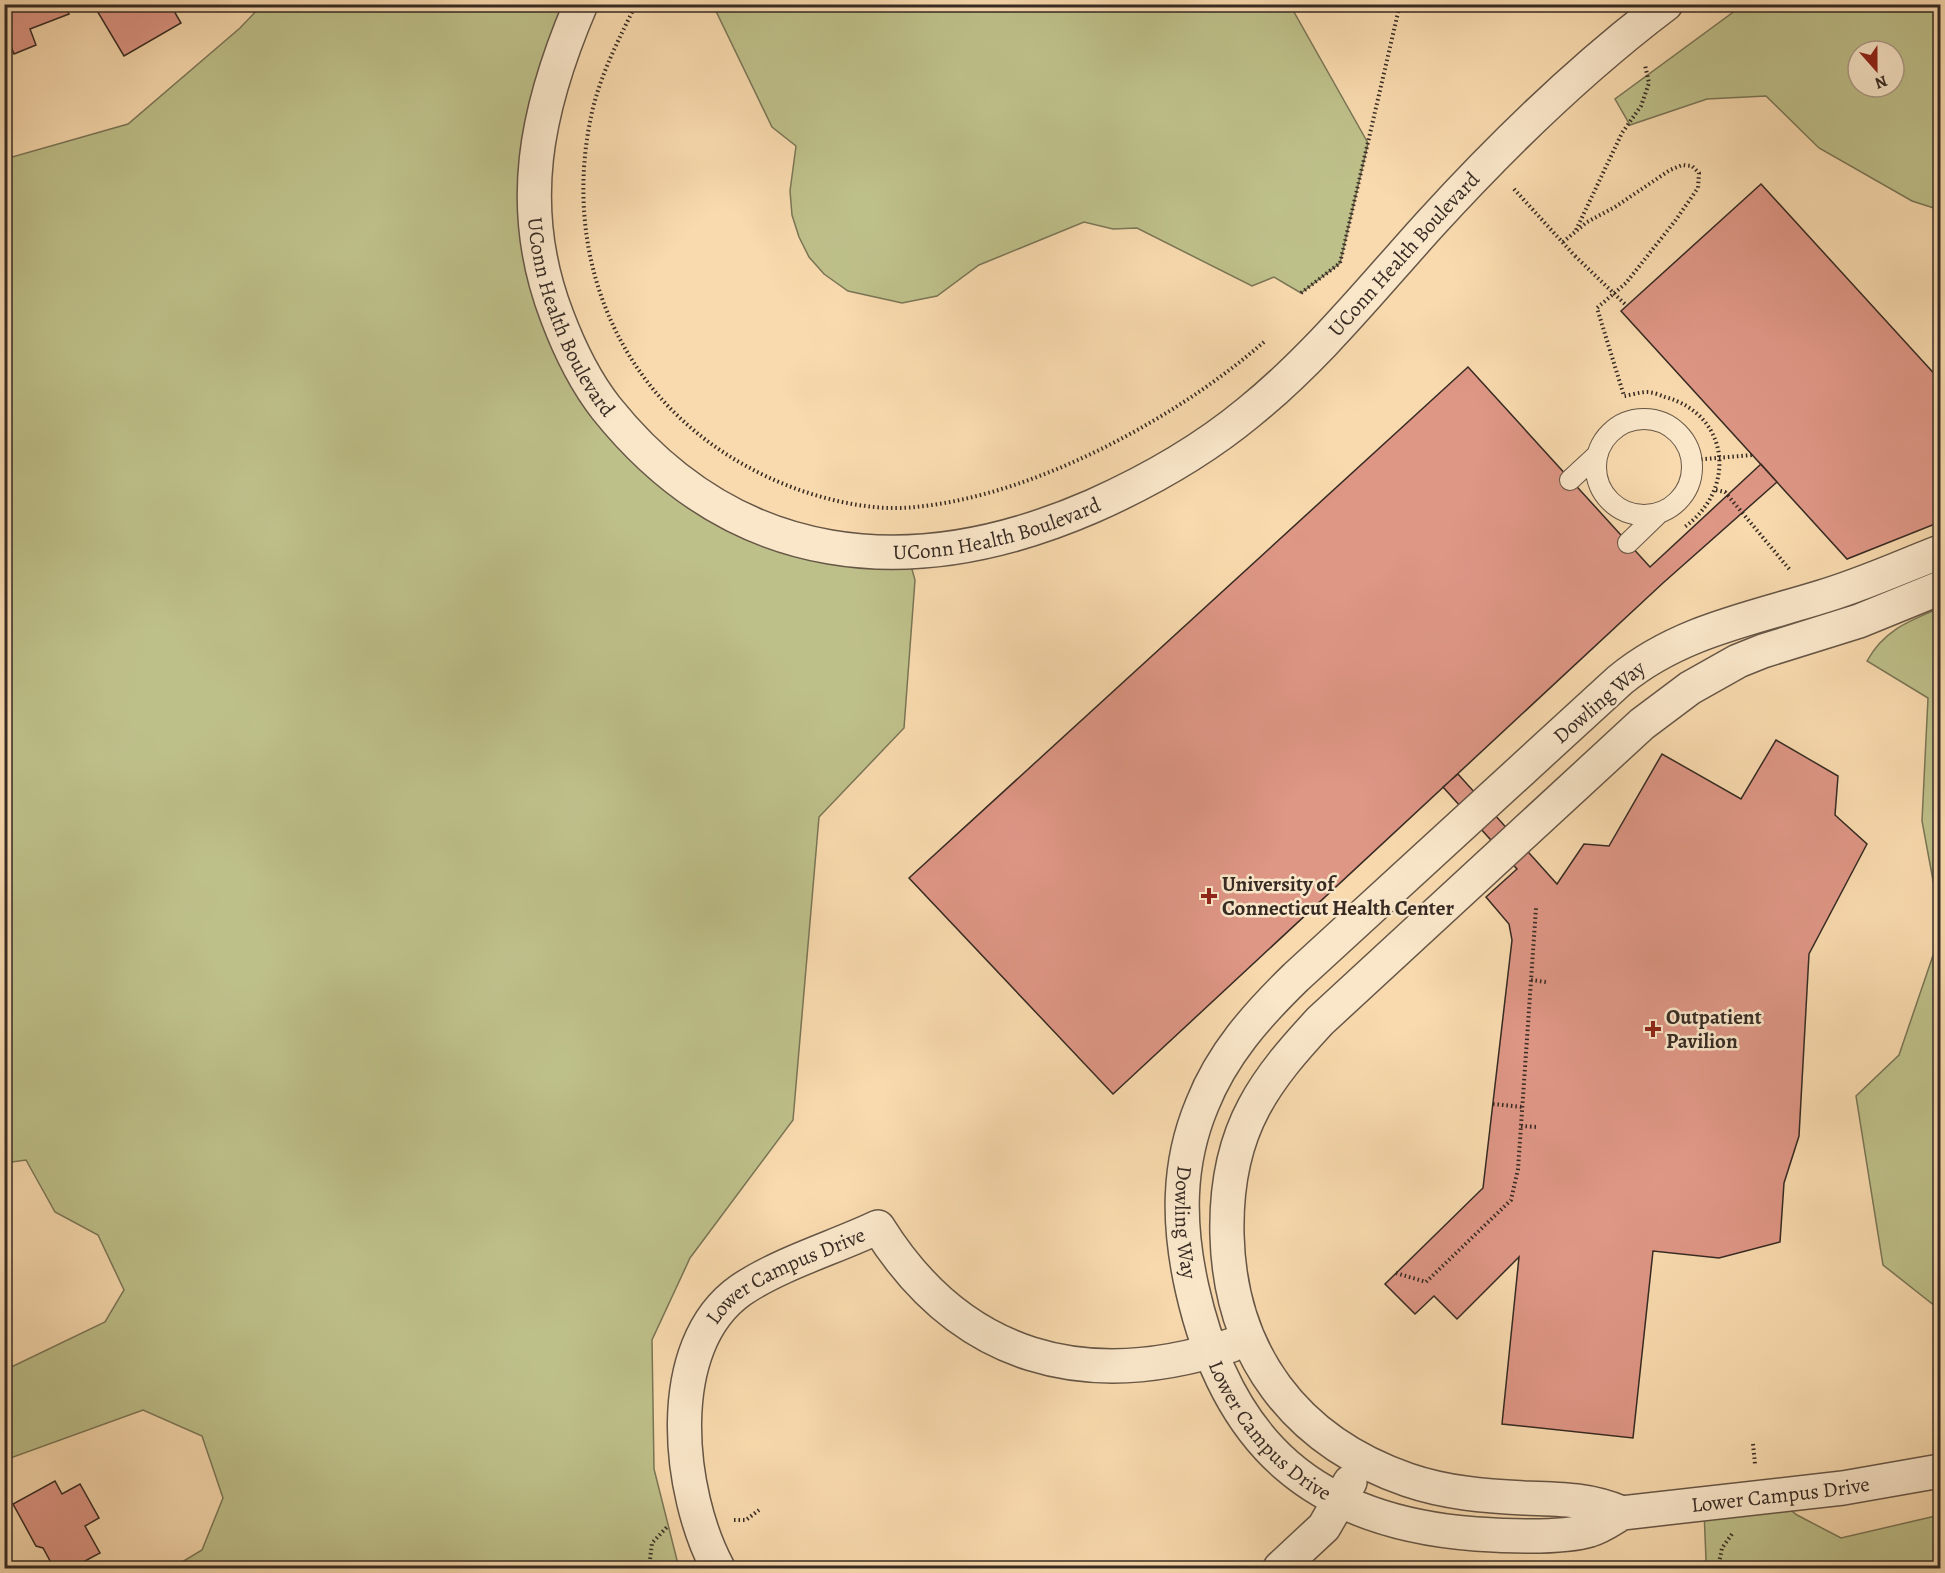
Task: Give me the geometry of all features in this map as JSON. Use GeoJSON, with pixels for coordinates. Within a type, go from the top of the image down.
{"type":"FeatureCollection","features":[{"type":"Feature","properties":{"kind":"street","name":"UConn Health Boulevard"},"geometry":{"type":"LineString","coordinates":[[581,4],[545,105],[534,170],[533,201],[540,263],[558,321],[582,371],[601,402],[624,430],[650,457],[702,497],[734,515],[804,542],[866,553],[897,554],[969,546],[1053,522],[1158,474],[1220,435],[1277,389],[1322,344],[1431,223],[1524,127],[1602,55],[1666,4]]}},
{"type":"Feature","properties":{"kind":"street","name":"Dowling Way"},"geometry":{"type":"LineString","coordinates":[[1210,1352],[1190,1276],[1181,1205],[1186,1155],[1202,1105],[1224,1061],[1253,1020],[1399,882],[1620,680],[1647,659],[1709,630],[1846,590],[1941,552]]}},
{"type":"Feature","properties":{"kind":"street","name":"Dowling Way"},"geometry":{"type":"LineString","coordinates":[[1248,1339],[1236,1305],[1230,1276],[1227,1215],[1234,1165],[1253,1109],[1279,1067],[1299,1043],[1642,724],[1690,688],[1762,651],[1859,621],[1941,588]]}},
{"type":"Feature","properties":{"kind":"street"},"geometry":{"type":"LineString","coordinates":[[1399,882],[1433,916]]}},
{"type":"Feature","properties":{"kind":"street","name":"Lower Campus Drive"},"geometry":{"type":"LineString","coordinates":[[718,1569],[700,1532],[686,1465],[686,1402],[688,1383],[697,1351],[716,1318],[741,1290],[878,1227],[909,1271],[946,1308],[988,1336],[1014,1349],[1062,1363],[1108,1367],[1173,1360],[1210,1352],[1248,1339],[1265,1374],[1279,1392],[1324,1435],[1361,1460],[1409,1481],[1440,1490],[1469,1495],[1587,1501],[1622,1513]]}},
{"type":"Feature","properties":{"kind":"street","name":"Lower Campus Drive"},"geometry":{"type":"LineString","coordinates":[[1210,1352],[1234,1403],[1260,1441],[1298,1476],[1341,1501],[1375,1515],[1409,1525],[1482,1535],[1578,1532],[1597,1527],[1622,1513],[1843,1488],[1941,1471]]}},
{"type":"Feature","properties":{"kind":"street","name":"Lower Campus Drive"},"geometry":{"type":"LineString","coordinates":[[1280,1569],[1324,1527],[1341,1501],[1361,1460]]}},
{"type":"Feature","properties":{"kind":"lane"},"geometry":{"type":"LineString","coordinates":[[1570,480],[1598,455],[1609,433],[1622,423],[1639,419],[1656,419],[1671,426],[1683,437],[1694,470],[1689,486],[1680,501],[1666,511],[1648,516],[1631,514],[1615,507],[1604,495],[1597,479],[1598,455]]}},
{"type":"Feature","properties":{"kind":"lane"},"geometry":{"type":"LineString","coordinates":[[1628,543],[1659,513]]}},
{"type":"Feature","properties":{"kind":"path"},"geometry":{"type":"LineString","coordinates":[[636,4],[608,61],[593,110],[585,155],[584,212],[588,252],[602,301],[624,347],[647,382],[670,410],[697,434],[735,461],[801,491],[857,504],[913,508],[980,495],[1023,482],[1095,452],[1211,382],[1265,341]]}},
{"type":"Feature","properties":{"kind":"path"},"geometry":{"type":"LineString","coordinates":[[1301,293],[1340,263],[1400,4]]}},
{"type":"Feature","properties":{"kind":"path"},"geometry":{"type":"LineString","coordinates":[[1576,230],[1622,133],[1641,106],[1649,83],[1645,65]]}},
{"type":"Feature","properties":{"kind":"path"},"geometry":{"type":"LineString","coordinates":[[1563,242],[1576,230],[1670,170],[1682,165],[1692,166],[1699,173],[1698,188],[1675,221],[1626,283],[1598,308],[1624,396],[1647,392],[1690,407],[1711,430],[1721,456],[1716,490],[1725,492],[1790,570]]}},
{"type":"Feature","properties":{"kind":"path"},"geometry":{"type":"LineString","coordinates":[[1514,189],[1575,256],[1627,306]]}},
{"type":"Feature","properties":{"kind":"path"},"geometry":{"type":"LineString","coordinates":[[1692,460],[1753,455]]}},
{"type":"Feature","properties":{"kind":"path"},"geometry":{"type":"LineString","coordinates":[[1396,1273],[1426,1282],[1511,1200],[1518,1168],[1536,908]]}},
{"type":"Feature","properties":{"kind":"path"},"geometry":{"type":"LineString","coordinates":[[1531,980],[1546,981]]}},
{"type":"Feature","properties":{"kind":"path"},"geometry":{"type":"LineString","coordinates":[[1492,1104],[1523,1107]]}},
{"type":"Feature","properties":{"kind":"path"},"geometry":{"type":"LineString","coordinates":[[1521,1126],[1537,1127]]}},
{"type":"Feature","properties":{"kind":"green space"},"geometry":{"type":"Polygon","coordinates":[[[262,5],[587,5],[531,224],[565,344],[707,508],[908,555],[915,580],[904,728],[819,817],[793,1120],[690,1258],[652,1340],[654,1469],[679,1568],[172,1568],[202,1550],[223,1498],[202,1436],[143,1410],[5,1460],[5,1370],[105,1322],[124,1290],[98,1235],[55,1212],[26,1160],[5,1163],[5,159],[128,124],[240,28],[262,5]]]}},
{"type":"Feature","properties":{"kind":"green space"},"geometry":{"type":"Polygon","coordinates":[[[713,5],[1290,5],[1368,143],[1340,263],[1301,293],[1274,277],[1252,286],[1137,228],[1113,229],[1084,222],[979,265],[937,296],[902,303],[848,291],[824,274],[809,257],[799,237],[792,215],[790,191],[796,146],[772,127],[713,5]]]}},
{"type":"Feature","properties":{"kind":"green space"},"geometry":{"type":"Polygon","coordinates":[[[1743,5],[1940,5],[1940,210],[1912,201],[1819,148],[1766,96],[1707,99],[1630,125],[1615,99],[1743,5]]]}},
{"type":"Feature","properties":{"kind":"green space"},"geometry":{"type":"Polygon","coordinates":[[[1940,608],[1940,918],[1922,821],[1928,698],[1867,661],[1889,634],[1908,622],[1940,608]]]}},
{"type":"Feature","properties":{"kind":"green space"},"geometry":{"type":"Polygon","coordinates":[[[1940,935],[1940,1310],[1883,1265],[1856,1096],[1899,1055],[1940,935]]]}},
{"type":"Feature","properties":{"kind":"green space"},"geometry":{"type":"Polygon","coordinates":[[[1783,1504],[1797,1515],[1841,1538],[1940,1515],[1940,1568],[1704,1568],[1706,1559],[1704,1511],[1783,1504]]]}},
{"type":"Feature","properties":{"kind":"building"},"geometry":{"type":"Polygon","coordinates":[[[4,4],[65,4],[69,14],[30,29],[36,45],[14,54],[4,29],[4,4]]]}},
{"type":"Feature","properties":{"kind":"building"},"geometry":{"type":"Polygon","coordinates":[[[93,4],[170,4],[181,23],[124,56],[93,4]]]}},
{"type":"Feature","properties":{"kind":"building"},"geometry":{"type":"Polygon","coordinates":[[[1761,184],[1940,380],[1940,522],[1847,559],[1621,311],[1761,184]]]}},
{"type":"Feature","properties":{"kind":"building"},"geometry":{"type":"Polygon","coordinates":[[[1468,367],[1650,567],[1761,464],[1777,482],[1663,583],[1113,1094],[909,878],[1468,367]]]}},
{"type":"Feature","properties":{"kind":"building","name":"Outpatient Pavilion"},"geometry":{"type":"Polygon","coordinates":[[[1776,740],[1838,776],[1835,815],[1867,844],[1809,954],[1799,1136],[1784,1183],[1780,1242],[1719,1258],[1653,1251],[1633,1438],[1502,1424],[1519,1257],[1457,1319],[1434,1296],[1415,1314],[1385,1284],[1483,1188],[1512,940],[1509,924],[1486,897],[1517,869],[1443,787],[1458,774],[1557,884],[1584,844],[1609,846],[1662,754],[1741,799],[1776,740]]]}},
{"type":"Feature","properties":{"kind":"building"},"geometry":{"type":"Polygon","coordinates":[[[55,1481],[62,1494],[80,1484],[99,1518],[85,1526],[100,1553],[72,1568],[54,1568],[43,1548],[36,1546],[13,1504],[55,1481]]]}},
{"type":"Feature","properties":{"kind":"place","name":"University of Connecticut Health Center"},"geometry":{"type":"Point","coordinates":[1209,896]}},
{"type":"Feature","properties":{"kind":"place","name":"Outpatient Pavilion"},"geometry":{"type":"Point","coordinates":[1653,1029]}}]}
